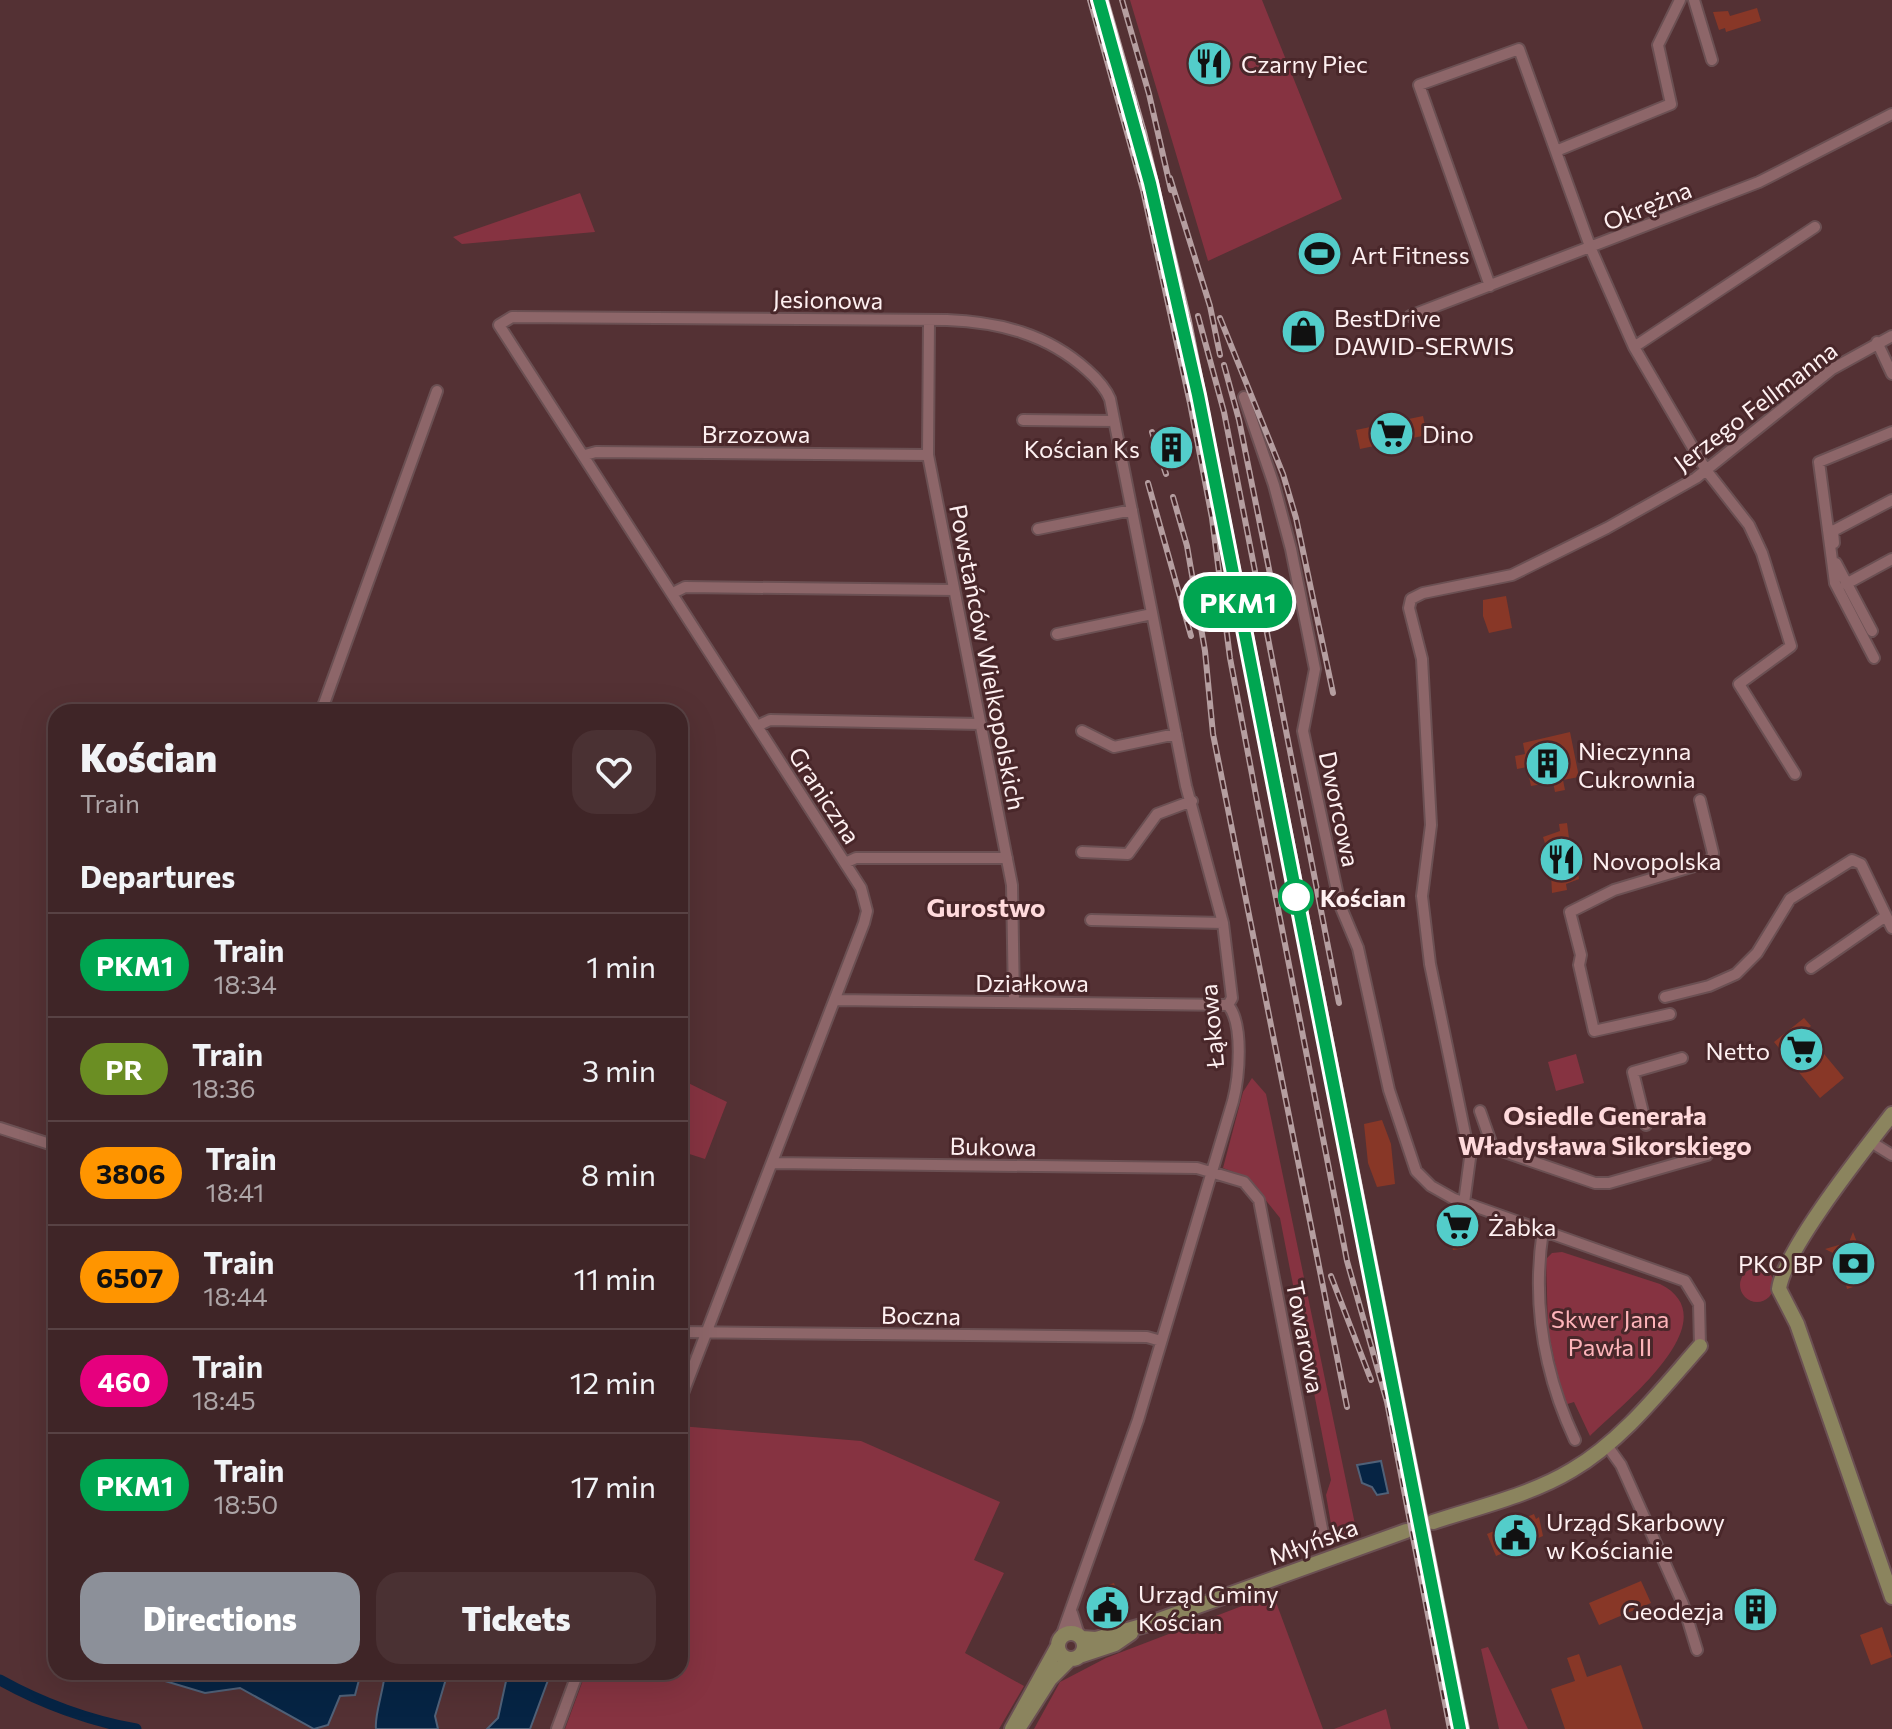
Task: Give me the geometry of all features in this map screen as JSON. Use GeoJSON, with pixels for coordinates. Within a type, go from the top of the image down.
{"type":"FeatureCollection","features":[{"type":"Feature","properties":{"kind":"street"},"geometry":{"type":"LineString","coordinates":[[1556,151],[1671,104],[1658,45],[1680,0]]}},
{"type":"Feature","properties":{"kind":"street"},"geometry":{"type":"LineString","coordinates":[[1694,0],[1712,60]]}},
{"type":"Feature","properties":{"kind":"street"},"geometry":{"type":"LineString","coordinates":[[1490,286],[1419,85],[1519,49],[1591,249],[1634,347],[1706,470],[1749,525],[1762,553],[1791,646],[1739,684],[1795,774]]}},
{"type":"Feature","properties":{"kind":"street","name":"Okrężna"},"geometry":{"type":"LineString","coordinates":[[1410,316],[1759,182],[1892,114]]}},
{"type":"Feature","properties":{"kind":"street"},"geometry":{"type":"LineString","coordinates":[[1634,347],[1815,227]]}},
{"type":"Feature","properties":{"kind":"street","name":"Jesionowa"},"geometry":{"type":"LineString","coordinates":[[499,325],[512,317],[929,320],[1004,326],[1059,348],[1105,388],[1114,421]]}},
{"type":"Feature","properties":{"kind":"street","name":"Powstańców Wielkopolskich"},"geometry":{"type":"LineString","coordinates":[[929,320],[928,455],[1007,858],[1015,916],[1014,1002]]}},
{"type":"Feature","properties":{"kind":"street","name":"Graniczna"},"geometry":{"type":"LineString","coordinates":[[499,325],[861,888],[867,911],[688,1382]]}},
{"type":"Feature","properties":{"kind":"street","name":"Jerzego Fellmanna"},"geometry":{"type":"LineString","coordinates":[[1464,1203],[1470,1158],[1430,964],[1422,896],[1431,825],[1430,797],[1422,659],[1409,608],[1411,599],[1423,593],[1512,575],[1607,528],[1706,470],[1802,392],[1877,342],[1892,336]]}},
{"type":"Feature","properties":{"kind":"street"},"geometry":{"type":"LineString","coordinates":[[1877,342],[1892,374]]}},
{"type":"Feature","properties":{"kind":"street"},"geometry":{"type":"LineString","coordinates":[[324,704],[437,391]]}},
{"type":"Feature","properties":{"kind":"street","name":"Dworcowa"},"geometry":{"type":"LineString","coordinates":[[1244,397],[1274,485],[1291,549],[1315,669],[1303,731],[1340,905],[1358,948],[1389,1090],[1416,1171],[1431,1186],[1464,1203],[1685,1281],[1699,1304],[1700,1346]]}},
{"type":"Feature","properties":{"kind":"street"},"geometry":{"type":"LineString","coordinates":[[1023,420],[1114,421]]}},
{"type":"Feature","properties":{"kind":"street","name":"Łąkowa"},"geometry":{"type":"LineString","coordinates":[[1012,1729],[1060,1642],[1072,1613],[1127,1455],[1238,1083],[1238,1049],[1234,1013],[1228,1005],[1232,998],[1223,923],[1176,734],[1114,421]]}},
{"type":"Feature","properties":{"kind":"street"},"geometry":{"type":"LineString","coordinates":[[1874,658],[1835,583],[1819,462],[1892,432]]}},
{"type":"Feature","properties":{"kind":"street","name":"Brzozowa"},"geometry":{"type":"LineString","coordinates":[[585,455],[596,452],[928,455]]}},
{"type":"Feature","properties":{"kind":"street"},"geometry":{"type":"LineString","coordinates":[[1872,631],[1836,565],[1833,531],[1892,500]]}},
{"type":"Feature","properties":{"kind":"street"},"geometry":{"type":"LineString","coordinates":[[1038,529],[1132,510]]}},
{"type":"Feature","properties":{"kind":"street"},"geometry":{"type":"LineString","coordinates":[[1846,584],[1892,559]]}},
{"type":"Feature","properties":{"kind":"street"},"geometry":{"type":"LineString","coordinates":[[673,593],[685,587],[954,590]]}},
{"type":"Feature","properties":{"kind":"street"},"geometry":{"type":"LineString","coordinates":[[1057,634],[1152,614]]}},
{"type":"Feature","properties":{"kind":"street"},"geometry":{"type":"LineString","coordinates":[[757,726],[770,720],[981,724]]}},
{"type":"Feature","properties":{"kind":"street"},"geometry":{"type":"LineString","coordinates":[[1082,731],[1108,747],[1176,734]]}},
{"type":"Feature","properties":{"kind":"street"},"geometry":{"type":"LineString","coordinates":[[1670,1014],[1594,1031],[1570,912],[1614,890],[1711,861],[1713,853],[1700,800]]}},
{"type":"Feature","properties":{"kind":"street"},"geometry":{"type":"LineString","coordinates":[[1082,852],[1128,854],[1157,814],[1192,801]]}},
{"type":"Feature","properties":{"kind":"street"},"geometry":{"type":"LineString","coordinates":[[845,863],[856,858],[1007,858]]}},
{"type":"Feature","properties":{"kind":"street"},"geometry":{"type":"LineString","coordinates":[[1665,997],[1709,986],[1736,974],[1757,953],[1790,899],[1852,860],[1861,864],[1892,928]]}},
{"type":"Feature","properties":{"kind":"street"},"geometry":{"type":"LineString","coordinates":[[1811,968],[1886,916]]}},
{"type":"Feature","properties":{"kind":"street"},"geometry":{"type":"LineString","coordinates":[[1091,920],[1223,923]]}},
{"type":"Feature","properties":{"kind":"street","name":"Działkowa"},"geometry":{"type":"LineString","coordinates":[[835,1000],[1228,1005]]}},
{"type":"Feature","properties":{"kind":"street"},"geometry":{"type":"LineString","coordinates":[[1646,1125],[1633,1072],[1682,1058]]}},
{"type":"Feature","properties":{"kind":"street"},"geometry":{"type":"LineString","coordinates":[[1480,1111],[1493,1148],[1595,1183],[1609,1183],[1707,1155]]}},
{"type":"Feature","properties":{"kind":"street"},"geometry":{"type":"LineString","coordinates":[[1892,1114],[1807,1233],[1784,1269],[1779,1286],[1797,1324],[1892,1597]]}},
{"type":"Feature","properties":{"kind":"street"},"geometry":{"type":"LineString","coordinates":[[0,1128],[48,1143]]}},
{"type":"Feature","properties":{"kind":"street"},"geometry":{"type":"LineString","coordinates":[[1871,1142],[1892,1155]]}},
{"type":"Feature","properties":{"kind":"street","name":"Bukowa"},"geometry":{"type":"LineString","coordinates":[[773,1163],[1197,1168],[1212,1172]]}},
{"type":"Feature","properties":{"kind":"street","name":"Towarowa"},"geometry":{"type":"LineString","coordinates":[[1212,1172],[1244,1182],[1259,1200],[1324,1539]]}},
{"type":"Feature","properties":{"kind":"street"},"geometry":{"type":"LineString","coordinates":[[1543,1230],[1538,1277],[1542,1329],[1556,1397],[1575,1440]]}},
{"type":"Feature","properties":{"kind":"street","name":"Boczna"},"geometry":{"type":"LineString","coordinates":[[688,1332],[1147,1337],[1161,1341]]}},
{"type":"Feature","properties":{"kind":"street"},"geometry":{"type":"LineString","coordinates":[[1433,1522],[1568,1473],[1606,1444],[1700,1346]]}},
{"type":"Feature","properties":{"kind":"street"},"geometry":{"type":"LineString","coordinates":[[1606,1444],[1621,1465],[1683,1604],[1697,1650]]}},
{"type":"Feature","properties":{"kind":"street","name":"Młyńska"},"geometry":{"type":"LineString","coordinates":[[1080,1636],[1096,1639],[1145,1625],[1406,1531]]}},
{"type":"Feature","properties":{"kind":"street"},"geometry":{"type":"LineString","coordinates":[[1018,1729],[1050,1679],[1085,1647],[1072,1613]]}},
{"type":"Feature","properties":{"kind":"street","name":"Młyńska"},"geometry":{"type":"LineString","coordinates":[[1075,1658],[1115,1644],[1145,1625]]}},
{"type":"Feature","properties":{"kind":"street"},"geometry":{"type":"LineString","coordinates":[[1075,1658],[1061,1655],[1060,1642],[1069,1633],[1080,1636]]}},
{"type":"Feature","properties":{"kind":"street"},"geometry":{"type":"LineString","coordinates":[[557,1729],[575,1680]]}},
{"type":"Feature","properties":{"kind":"green space"},"geometry":{"type":"Polygon","coordinates":[[[1130,0],[1262,0],[1342,199],[1208,261],[1130,0]]]}},
{"type":"Feature","properties":{"kind":"green space"},"geometry":{"type":"Polygon","coordinates":[[[580,193],[595,232],[462,244],[453,237],[580,193]]]}},
{"type":"Feature","properties":{"kind":"green space"},"geometry":{"type":"Polygon","coordinates":[[[1576,1054],[1584,1083],[1556,1091],[1548,1062],[1576,1054]]]}},
{"type":"Feature","properties":{"kind":"green space"},"geometry":{"type":"Polygon","coordinates":[[[1252,1078],[1266,1094],[1357,1534],[1350,1537],[1331,1524],[1326,1495],[1331,1480],[1280,1218],[1247,1177],[1223,1168],[1243,1092],[1252,1078]]]}},
{"type":"Feature","properties":{"kind":"green space"},"geometry":{"type":"Polygon","coordinates":[[[688,1083],[727,1102],[705,1159],[688,1154],[688,1083]]]}},
{"type":"Feature","properties":{"kind":"green space","name":"Skwer Jana Pawła II"},"geometry":{"type":"Polygon","coordinates":[[[1562,1252],[1660,1284],[1679,1300],[1684,1319],[1677,1340],[1663,1362],[1590,1436],[1574,1402],[1564,1405],[1548,1330],[1546,1259],[1552,1253],[1562,1252]]]}},
{"type":"Feature","properties":{"kind":"green space"},"geometry":{"type":"Polygon","coordinates":[[[1757,1268],[1769,1273],[1774,1285],[1769,1297],[1757,1302],[1745,1297],[1740,1285],[1745,1273],[1757,1268]]]}},
{"type":"Feature","properties":{"kind":"green space"},"geometry":{"type":"Polygon","coordinates":[[[688,1427],[861,1441],[1000,1502],[974,1560],[1004,1573],[965,1653],[1024,1686],[999,1729],[565,1729],[583,1680],[688,1680],[688,1427]]]}},
{"type":"Feature","properties":{"kind":"green space"},"geometry":{"type":"Polygon","coordinates":[[[1273,1594],[1323,1729],[1034,1729],[1060,1682],[1106,1658],[1273,1594]]]}},
{"type":"Feature","properties":{"kind":"green space"},"geometry":{"type":"Polygon","coordinates":[[[1488,1647],[1528,1729],[1499,1729],[1481,1649],[1488,1647]]]}},
{"type":"Feature","properties":{"kind":"green space"},"geometry":{"type":"Polygon","coordinates":[[[1386,1709],[1391,1729],[1334,1729],[1386,1709]]]}},
{"type":"Feature","properties":{"kind":"water"},"geometry":{"type":"Polygon","coordinates":[[[1381,1461],[1388,1493],[1377,1495],[1372,1487],[1362,1483],[1357,1465],[1381,1461]]]}},
{"type":"Feature","properties":{"kind":"water"},"geometry":{"type":"Polygon","coordinates":[[[162,1680],[359,1680],[355,1695],[340,1696],[328,1725],[314,1729],[240,1688],[205,1693],[162,1680]]]}},
{"type":"Feature","properties":{"kind":"water"},"geometry":{"type":"Polygon","coordinates":[[[383,1680],[446,1680],[435,1716],[438,1729],[376,1729],[383,1680]]]}},
{"type":"Feature","properties":{"kind":"water"},"geometry":{"type":"Polygon","coordinates":[[[506,1680],[548,1680],[530,1729],[487,1729],[498,1718],[506,1680]]]}},
{"type":"Feature","properties":{"kind":"building"},"geometry":{"type":"Polygon","coordinates":[[[1757,8],[1761,21],[1726,32],[1725,28],[1719,30],[1713,12],[1728,11],[1730,16],[1757,8]]]}},
{"type":"Feature","properties":{"kind":"building","name":"Dino"},"geometry":{"type":"Polygon","coordinates":[[[1423,416],[1427,435],[1360,449],[1356,430],[1423,416]]]}},
{"type":"Feature","properties":{"kind":"building"},"geometry":{"type":"Polygon","coordinates":[[[1506,596],[1512,628],[1489,633],[1483,616],[1483,600],[1506,596]]]}},
{"type":"Feature","properties":{"kind":"building","name":"Nieczynna Cukrownia"},"geometry":{"type":"Polygon","coordinates":[[[1570,732],[1579,777],[1563,780],[1565,790],[1555,792],[1553,782],[1531,786],[1527,767],[1517,769],[1515,756],[1525,754],[1523,743],[1570,732]]]}},
{"type":"Feature","properties":{"kind":"building","name":"Novopolska"},"geometry":{"type":"Polygon","coordinates":[[[1567,823],[1573,868],[1577,868],[1579,879],[1566,884],[1567,890],[1552,893],[1551,873],[1554,872],[1543,837],[1560,831],[1559,824],[1567,823]]]}},
{"type":"Feature","properties":{"kind":"building","name":"Netto"},"geometry":{"type":"Polygon","coordinates":[[[1804,1018],[1811,1026],[1805,1031],[1844,1078],[1820,1098],[1774,1042],[1804,1018]]]}},
{"type":"Feature","properties":{"kind":"building"},"geometry":{"type":"Polygon","coordinates":[[[1382,1120],[1391,1144],[1395,1184],[1377,1187],[1368,1163],[1364,1124],[1382,1120]]]}},
{"type":"Feature","properties":{"kind":"building","name":"Żabka"},"geometry":{"type":"Polygon","coordinates":[[[1452,1214],[1467,1220],[1462,1234],[1465,1248],[1453,1250],[1447,1219],[1452,1214]]]}},
{"type":"Feature","properties":{"kind":"building","name":"PKO BP"},"geometry":{"type":"Polygon","coordinates":[[[1853,1232],[1858,1245],[1863,1243],[1871,1268],[1865,1270],[1868,1280],[1865,1283],[1847,1289],[1845,1281],[1838,1277],[1841,1272],[1835,1254],[1825,1249],[1849,1242],[1853,1232]]]}},
{"type":"Feature","properties":{"kind":"building","name":"Urząd Skarbowy w Kościanie"},"geometry":{"type":"Polygon","coordinates":[[[1534,1514],[1536,1519],[1539,1517],[1543,1536],[1496,1556],[1487,1534],[1534,1514]]]}},
{"type":"Feature","properties":{"kind":"building"},"geometry":{"type":"Polygon","coordinates":[[[1641,1581],[1651,1603],[1599,1625],[1589,1603],[1641,1581]]]}},
{"type":"Feature","properties":{"kind":"building","name":"Urząd Gminy Kościan"},"geometry":{"type":"Polygon","coordinates":[[[1114,1583],[1125,1615],[1097,1625],[1089,1598],[1091,1590],[1102,1594],[1105,1586],[1114,1583]]]}},
{"type":"Feature","properties":{"kind":"building","name":"Geodezja"},"geometry":{"type":"Polygon","coordinates":[[[1768,1600],[1772,1609],[1741,1620],[1737,1611],[1768,1600]]]}},
{"type":"Feature","properties":{"kind":"building"},"geometry":{"type":"Polygon","coordinates":[[[1882,1627],[1892,1657],[1871,1665],[1860,1635],[1882,1627]]]}},
{"type":"Feature","properties":{"kind":"building"},"geometry":{"type":"Polygon","coordinates":[[[1579,1654],[1587,1677],[1621,1665],[1643,1729],[1565,1729],[1551,1689],[1575,1681],[1567,1658],[1579,1654]]]}},
{"type":"Feature","properties":{"kind":"waterway"},"geometry":{"type":"LineString","coordinates":[[0,1680],[66,1710],[136,1729]]}},
{"type":"Feature","properties":{"kind":"tunnel"},"geometry":{"type":"LineString","coordinates":[[1406,1531],[1433,1522]]}},
{"type":"Feature","properties":{"kind":"railway"},"geometry":{"type":"LineString","coordinates":[[1090,0],[1143,190],[1190,403],[1212,518],[1230,658],[1347,1261],[1387,1402],[1450,1729]]}},
{"type":"Feature","properties":{"kind":"railway"},"geometry":{"type":"LineString","coordinates":[[1106,0],[1144,132],[1189,321],[1467,1729]]}},
{"type":"Feature","properties":{"kind":"railway"},"geometry":{"type":"LineString","coordinates":[[1122,0],[1149,94],[1171,190]]}},
{"type":"Feature","properties":{"kind":"railway"},"geometry":{"type":"LineString","coordinates":[[1170,178],[1210,306],[1220,355]]}},
{"type":"Feature","properties":{"kind":"railway"},"geometry":{"type":"LineString","coordinates":[[1198,316],[1224,412],[1339,1003]]}},
{"type":"Feature","properties":{"kind":"railway"},"geometry":{"type":"LineString","coordinates":[[1220,318],[1283,474],[1296,518],[1333,693]]}},
{"type":"Feature","properties":{"kind":"railway"},"geometry":{"type":"LineString","coordinates":[[1224,365],[1239,420],[1274,594]]}},
{"type":"Feature","properties":{"kind":"railway"},"geometry":{"type":"LineString","coordinates":[[1152,432],[1166,474]]}},
{"type":"Feature","properties":{"kind":"railway"},"geometry":{"type":"LineString","coordinates":[[1148,483],[1191,636]]}},
{"type":"Feature","properties":{"kind":"railway"},"geometry":{"type":"LineString","coordinates":[[1173,497],[1187,546],[1205,651],[1213,734],[1347,1407]]}},
{"type":"Feature","properties":{"kind":"railway"},"geometry":{"type":"LineString","coordinates":[[1331,1276],[1371,1380]]}},
{"type":"Feature","properties":{"kind":"train","name":"PKM1"},"geometry":{"type":"LineString","coordinates":[[1099,0],[1150,183],[1198,395],[1460,1729]]}},
{"type":"Feature","properties":{"kind":"place","name":"Czarny Piec"},"geometry":{"type":"Point","coordinates":[1210,63]}},
{"type":"Feature","properties":{"kind":"place","name":"Art Fitness"},"geometry":{"type":"Point","coordinates":[1320,254]}},
{"type":"Feature","properties":{"kind":"place","name":"BestDrive DAWID-SERWIS"},"geometry":{"type":"Point","coordinates":[1303,331]}},
{"type":"Feature","properties":{"kind":"place","name":"Dino"},"geometry":{"type":"Point","coordinates":[1391,433]}},
{"type":"Feature","properties":{"kind":"place","name":"Kościan Ks"},"geometry":{"type":"Point","coordinates":[1171,448]}},
{"type":"Feature","properties":{"kind":"place","name":"Nieczynna Cukrownia"},"geometry":{"type":"Point","coordinates":[1547,764]}},
{"type":"Feature","properties":{"kind":"place","name":"Novopolska"},"geometry":{"type":"Point","coordinates":[1561,860]}},
{"type":"Feature","properties":{"kind":"place","name":"Kościan"},"geometry":{"type":"Point","coordinates":[1296,897]}},
{"type":"Feature","properties":{"kind":"place","name":"Netto"},"geometry":{"type":"Point","coordinates":[1801,1050]}},
{"type":"Feature","properties":{"kind":"place","name":"Żabka"},"geometry":{"type":"Point","coordinates":[1457,1226]}},
{"type":"Feature","properties":{"kind":"place","name":"PKO BP"},"geometry":{"type":"Point","coordinates":[1854,1263]}},
{"type":"Feature","properties":{"kind":"place","name":"Urząd Skarbowy w Kościanie"},"geometry":{"type":"Point","coordinates":[1515,1535]}},
{"type":"Feature","properties":{"kind":"place","name":"Urząd Gminy Kościan"},"geometry":{"type":"Point","coordinates":[1107,1607]}},
{"type":"Feature","properties":{"kind":"place","name":"Geodezja"},"geometry":{"type":"Point","coordinates":[1755,1610]}},
{"type":"Feature","properties":{"kind":"district","name":"Gurostwo"},"geometry":{"type":"Point","coordinates":[986,906]}},
{"type":"Feature","properties":{"kind":"district","name":"Osiedle Generała Władysława Sikorskiego"},"geometry":{"type":"Point","coordinates":[1605,1129]}}]}
